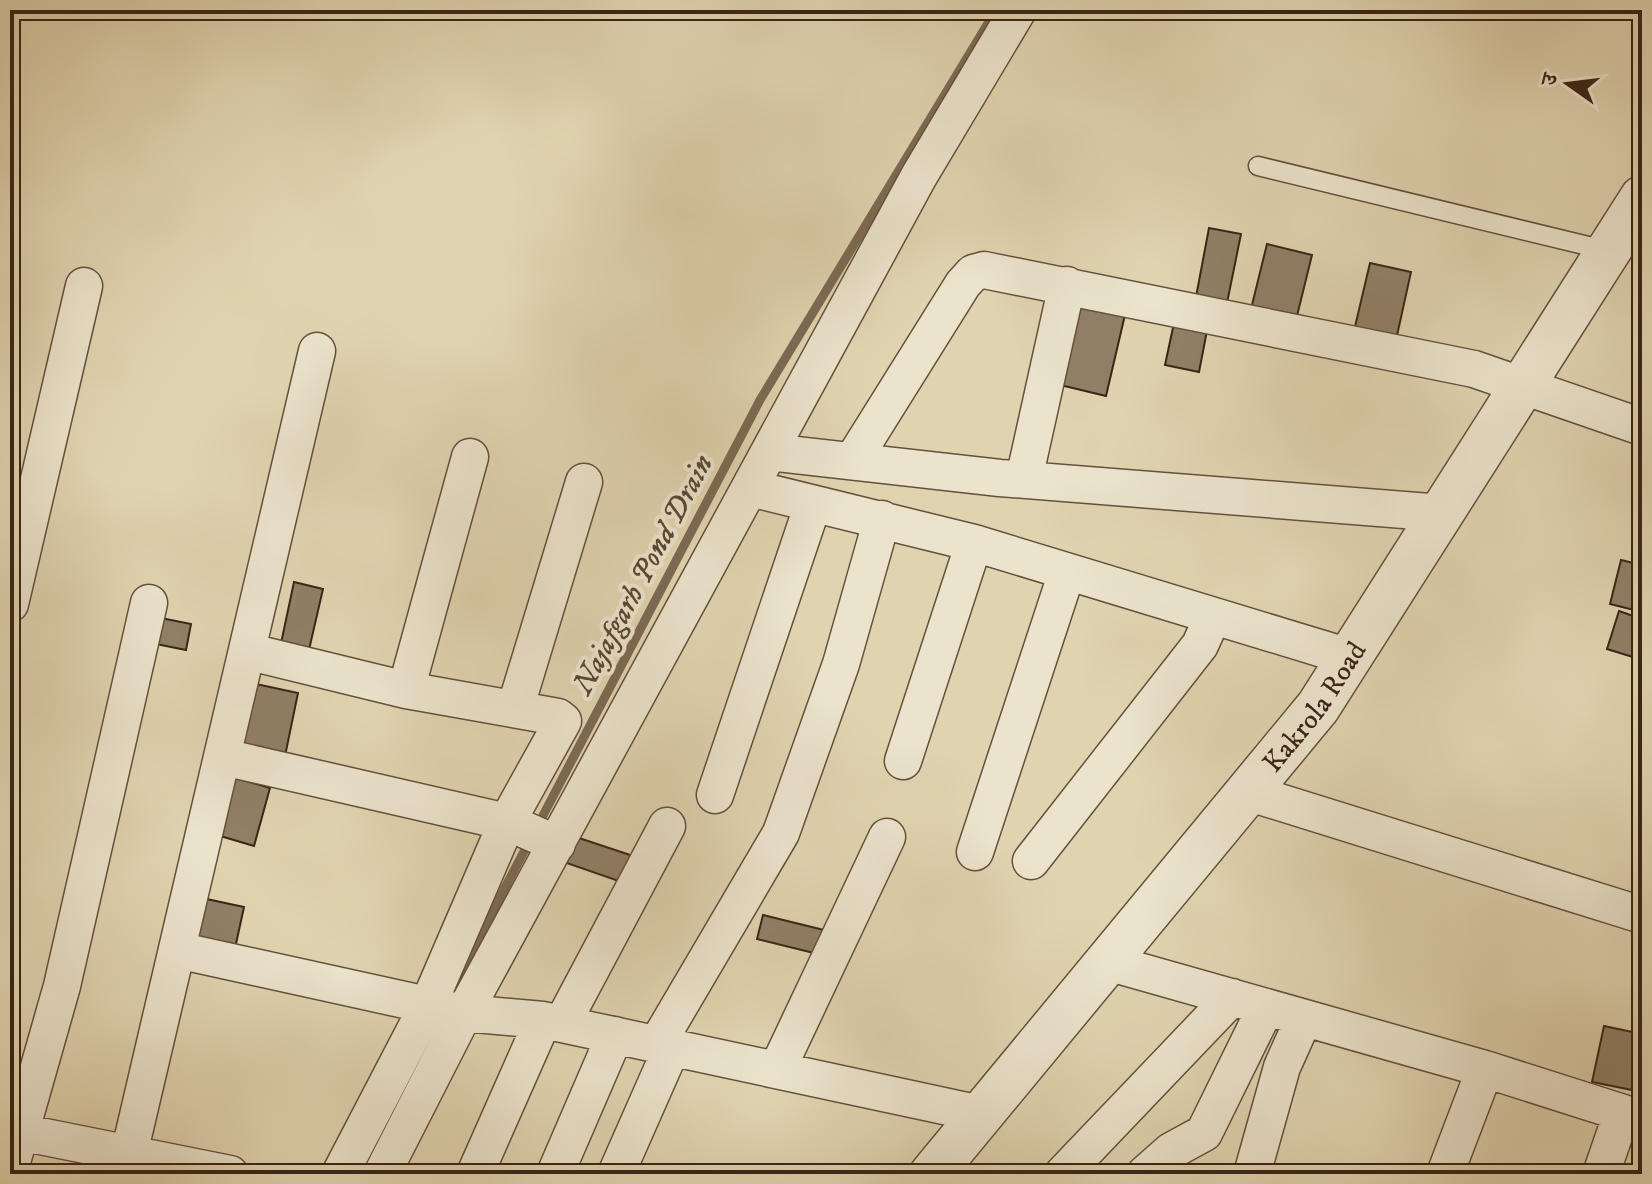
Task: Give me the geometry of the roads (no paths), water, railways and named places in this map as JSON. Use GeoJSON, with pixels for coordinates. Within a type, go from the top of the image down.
{"type":"FeatureCollection","features":[{"type":"Feature","properties":{"kind":"street"},"geometry":{"type":"LineString","coordinates":[[340,1174],[446,1007],[533,834],[750,488],[919,176],[1018,10]]}},
{"type":"Feature","properties":{"kind":"street","name":"Kakrola Road"},"geometry":{"type":"LineString","coordinates":[[932,1174],[1318,707],[1642,198]]}},
{"type":"Feature","properties":{"kind":"street"},"geometry":{"type":"LineString","coordinates":[[853,460],[973,273],[984,270],[1474,369],[1642,427]]}},
{"type":"Feature","properties":{"kind":"street"},"geometry":{"type":"LineString","coordinates":[[1024,479],[1067,285]]}},
{"type":"Feature","properties":{"kind":"street"},"geometry":{"type":"LineString","coordinates":[[10,604],[84,286]]}},
{"type":"Feature","properties":{"kind":"street"},"geometry":{"type":"LineString","coordinates":[[106,1159],[177,950],[250,652],[317,351]]}},
{"type":"Feature","properties":{"kind":"street"},"geometry":{"type":"LineString","coordinates":[[769,452],[1024,479],[1442,513]]}},
{"type":"Feature","properties":{"kind":"street"},"geometry":{"type":"LineString","coordinates":[[406,690],[470,457]]}},
{"type":"Feature","properties":{"kind":"street"},"geometry":{"type":"LineString","coordinates":[[515,709],[584,482]]}},
{"type":"Feature","properties":{"kind":"street"},"geometry":{"type":"LineString","coordinates":[[750,488],[974,543],[1349,657]]}},
{"type":"Feature","properties":{"kind":"street"},"geometry":{"type":"LineString","coordinates":[[715,795],[813,504]]}},
{"type":"Feature","properties":{"kind":"street"},"geometry":{"type":"LineString","coordinates":[[616,1174],[665,1046],[781,833],[841,664],[882,519]]}},
{"type":"Feature","properties":{"kind":"street"},"geometry":{"type":"LineString","coordinates":[[903,761],[974,543]]}},
{"type":"Feature","properties":{"kind":"street"},"geometry":{"type":"LineString","coordinates":[[975,852],[1067,572]]}},
{"type":"Feature","properties":{"kind":"street"},"geometry":{"type":"LineString","coordinates":[[10,1169],[15,1131],[62,986],[149,603]]}},
{"type":"Feature","properties":{"kind":"street"},"geometry":{"type":"LineString","coordinates":[[1031,861],[1200,645],[1213,616]]}},
{"type":"Feature","properties":{"kind":"street"},"geometry":{"type":"LineString","coordinates":[[250,652],[406,690],[558,717],[563,724],[533,834],[446,1007],[382,1174]]}},
{"type":"Feature","properties":{"kind":"street"},"geometry":{"type":"LineString","coordinates":[[223,757],[533,834]]}},
{"type":"Feature","properties":{"kind":"street"},"geometry":{"type":"LineString","coordinates":[[1247,792],[1642,915]]}},
{"type":"Feature","properties":{"kind":"street"},"geometry":{"type":"LineString","coordinates":[[475,1174],[553,1022],[667,826]]}},
{"type":"Feature","properties":{"kind":"street"},"geometry":{"type":"LineString","coordinates":[[777,1070],[887,837]]}},
{"type":"Feature","properties":{"kind":"street"},"geometry":{"type":"LineString","coordinates":[[177,950],[446,1007],[553,1022],[981,1114]]}},
{"type":"Feature","properties":{"kind":"street"},"geometry":{"type":"LineString","coordinates":[[1107,962],[1485,1069],[1632,1116],[1601,1174]]}},
{"type":"Feature","properties":{"kind":"street"},"geometry":{"type":"LineString","coordinates":[[1063,1174],[1232,997]]}},
{"type":"Feature","properties":{"kind":"street"},"geometry":{"type":"LineString","coordinates":[[1145,1174],[1175,1148],[1200,1138],[1204,1133],[1266,1007]]}},
{"type":"Feature","properties":{"kind":"street"},"geometry":{"type":"LineString","coordinates":[[1252,1174],[1282,1067],[1304,1018]]}},
{"type":"Feature","properties":{"kind":"street"},"geometry":{"type":"LineString","coordinates":[[555,1174],[615,1035]]}},
{"type":"Feature","properties":{"kind":"street"},"geometry":{"type":"LineString","coordinates":[[1445,1174],[1485,1069]]}},
{"type":"Feature","properties":{"kind":"street"},"geometry":{"type":"LineString","coordinates":[[15,1131],[106,1159],[230,1174]]}},
{"type":"Feature","properties":{"kind":"lane"},"geometry":{"type":"LineString","coordinates":[[1258,166],[1609,251]]}},
{"type":"Feature","properties":{"kind":"waterway","name":"Najafgarh Pond Drain"},"geometry":{"type":"LineString","coordinates":[[537,827],[760,400],[996,10]]}},
{"type":"Feature","properties":{"kind":"waterway","name":"Najafgarh Pond Drain"},"geometry":{"type":"LineString","coordinates":[[461,972],[530,840]]}}]}
